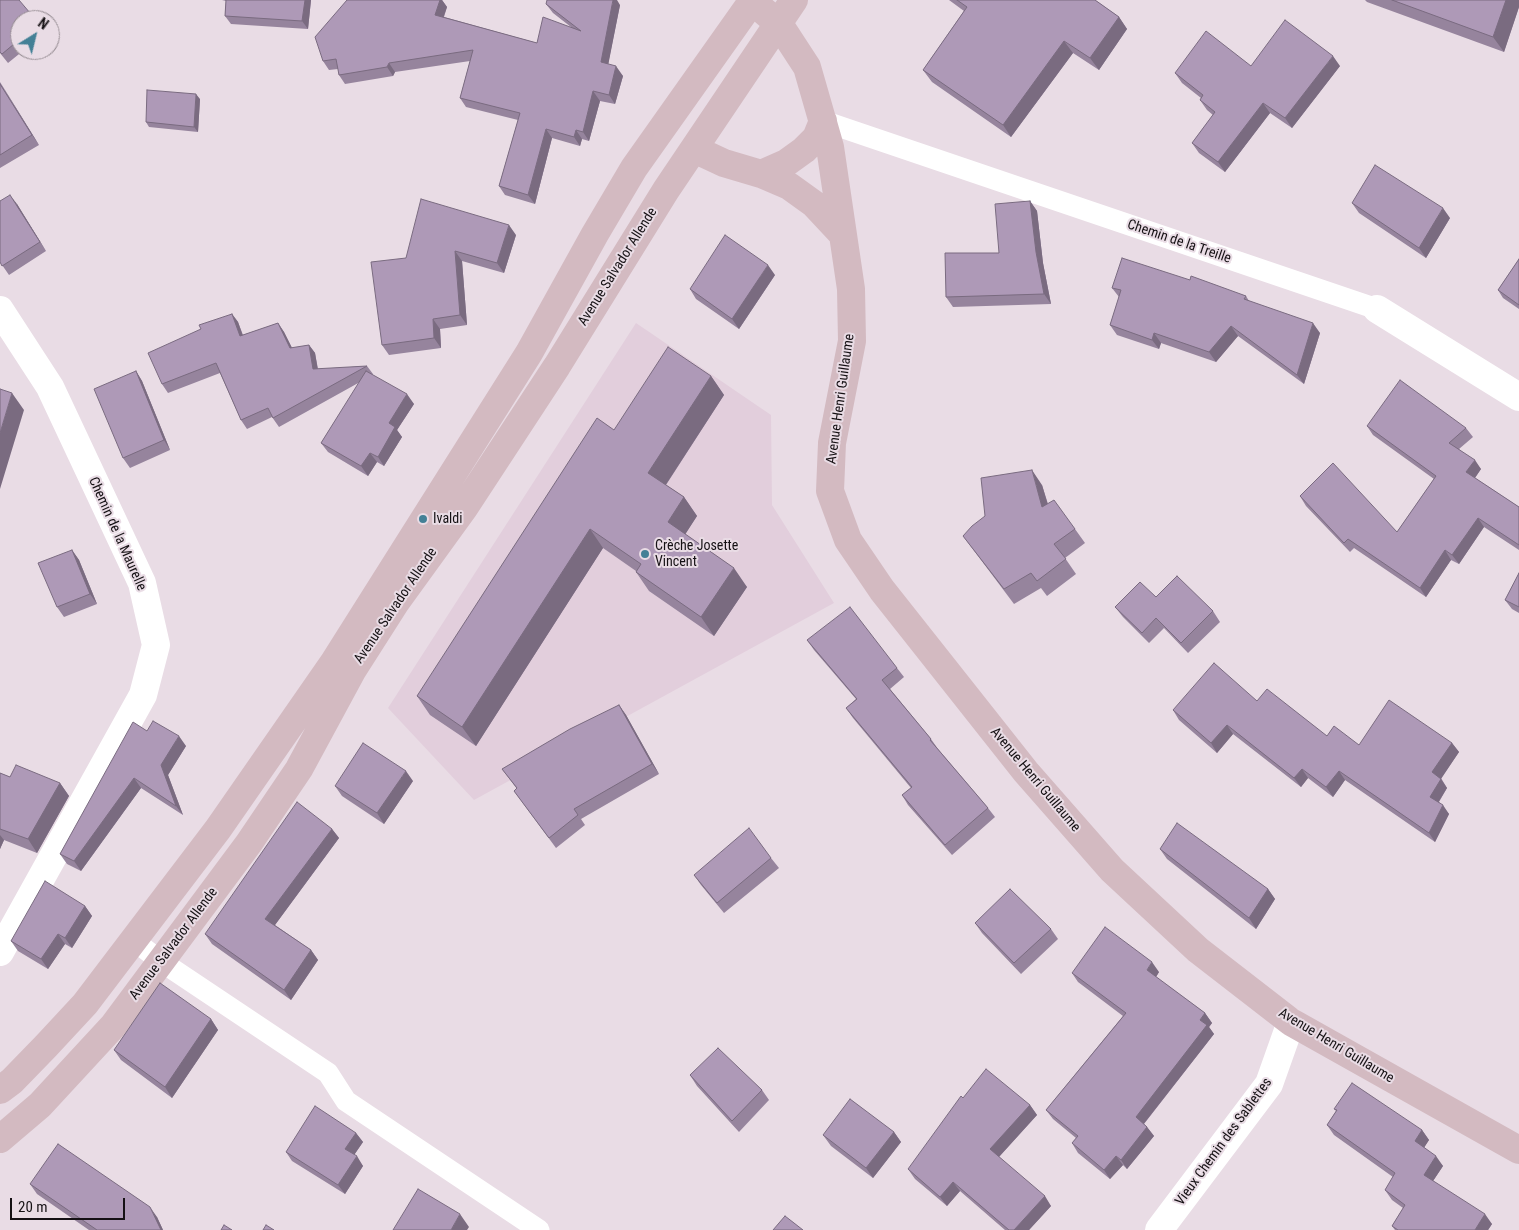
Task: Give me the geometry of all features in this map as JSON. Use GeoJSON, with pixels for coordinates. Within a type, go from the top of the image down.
{"type":"FeatureCollection","features":[{"type":"Feature","properties":{"kind":"main road","name":"Avenue Salvador Allende"},"geometry":{"type":"LineString","coordinates":[[0,1090],[46,1046],[85,1004],[218,829],[334,662],[529,353],[634,168],[752,0]]}},
{"type":"Feature","properties":{"kind":"main road","name":"Avenue Henri Guillaume"},"geometry":{"type":"LineString","coordinates":[[752,0],[779,24],[807,67],[830,147],[851,289],[852,341],[832,443],[830,492],[848,540],[882,590],[1002,742],[1112,870],[1198,950],[1291,1022],[1519,1150]]}},
{"type":"Feature","properties":{"kind":"main road"},"geometry":{"type":"LineString","coordinates":[[752,0],[737,44],[686,125],[688,135],[694,148],[724,162],[761,174],[789,186],[814,204],[843,235]]}},
{"type":"Feature","properties":{"kind":"main road","name":"Avenue Salvador Allende"},"geometry":{"type":"LineString","coordinates":[[0,1139],[40,1105],[113,1026],[250,843],[299,769],[352,670],[396,602],[486,474],[557,366],[666,190],[794,0]]}},
{"type":"Feature","properties":{"kind":"main road"},"geometry":{"type":"LineString","coordinates":[[761,174],[786,163],[804,150],[816,138],[823,120]]}},
{"type":"Feature","properties":{"kind":"street","name":"Chemin de la Treille"},"geometry":{"type":"LineString","coordinates":[[1377,309],[1519,397]]}},
{"type":"Feature","properties":{"kind":"street","name":"Chemin de la Maurelle"},"geometry":{"type":"LineString","coordinates":[[0,310],[50,387],[142,583],[156,645],[142,695],[0,952]]}},
{"type":"Feature","properties":{"kind":"street","name":"Vieux Chemin des Sablettes"},"geometry":{"type":"LineString","coordinates":[[1159,1230],[1270,1084],[1291,1022]]}},
{"type":"Feature","properties":{"kind":"lane","name":"Chemin de la Treille"},"geometry":{"type":"LineString","coordinates":[[823,120],[1377,309]]}},
{"type":"Feature","properties":{"kind":"lane"},"geometry":{"type":"LineString","coordinates":[[133,940],[162,962],[328,1073],[346,1101],[539,1230]]}},
{"type":"Feature","properties":{"kind":"shaded area","name":"Crèche Josette Vincent"},"geometry":{"type":"Polygon","coordinates":[[[636,323],[771,415],[772,505],[834,603],[474,800],[388,708],[636,323]]]}},
{"type":"Feature","properties":{"kind":"building"},"geometry":{"type":"Polygon","coordinates":[[[0,0],[19,0],[28,10],[10,10],[10,47],[2,54],[0,52],[0,0]]]}},
{"type":"Feature","properties":{"kind":"building"},"geometry":{"type":"Polygon","coordinates":[[[226,0],[305,0],[302,21],[225,16],[226,0]]]}},
{"type":"Feature","properties":{"kind":"building"},"geometry":{"type":"Polygon","coordinates":[[[347,0],[440,0],[435,15],[537,43],[543,17],[581,31],[546,4],[547,0],[613,0],[601,62],[616,66],[609,95],[593,91],[583,132],[576,130],[574,137],[546,129],[528,195],[499,186],[520,113],[460,98],[473,50],[389,63],[387,67],[339,75],[336,59],[323,61],[315,37],[347,0]]]}},
{"type":"Feature","properties":{"kind":"building"},"geometry":{"type":"Polygon","coordinates":[[[957,0],[1095,0],[1119,17],[1090,58],[1064,41],[1003,125],[923,70],[967,7],[957,0]]]}},
{"type":"Feature","properties":{"kind":"building"},"geometry":{"type":"Polygon","coordinates":[[[1392,0],[1506,0],[1493,37],[1392,0]]]}},
{"type":"Feature","properties":{"kind":"building"},"geometry":{"type":"Polygon","coordinates":[[[1285,20],[1333,56],[1285,118],[1263,103],[1218,162],[1192,143],[1215,112],[1200,100],[1203,95],[1175,73],[1206,31],[1251,66],[1285,20]]]}},
{"type":"Feature","properties":{"kind":"building"},"geometry":{"type":"Polygon","coordinates":[[[0,84],[32,135],[0,155],[0,84]]]}},
{"type":"Feature","properties":{"kind":"building"},"geometry":{"type":"Polygon","coordinates":[[[147,90],[196,94],[194,127],[146,122],[147,90]]]}},
{"type":"Feature","properties":{"kind":"building"},"geometry":{"type":"Polygon","coordinates":[[[1375,165],[1443,208],[1419,248],[1352,203],[1375,165]]]}},
{"type":"Feature","properties":{"kind":"building"},"geometry":{"type":"Polygon","coordinates":[[[10,195],[40,242],[2,266],[0,262],[0,201],[10,195]]]}},
{"type":"Feature","properties":{"kind":"building"},"geometry":{"type":"Polygon","coordinates":[[[421,199],[509,225],[497,263],[455,251],[460,315],[433,319],[434,338],[382,345],[371,262],[406,258],[421,199]]]}},
{"type":"Feature","properties":{"kind":"building"},"geometry":{"type":"Polygon","coordinates":[[[1030,201],[1036,252],[1044,294],[946,297],[945,253],[999,253],[995,204],[1030,201]]]}},
{"type":"Feature","properties":{"kind":"building"},"geometry":{"type":"Polygon","coordinates":[[[725,235],[768,265],[732,319],[690,289],[725,235]]]}},
{"type":"Feature","properties":{"kind":"building"},"geometry":{"type":"Polygon","coordinates":[[[1122,258],[1190,280],[1191,276],[1246,296],[1244,299],[1313,323],[1297,375],[1231,326],[1209,352],[1154,333],[1152,340],[1110,325],[1121,290],[1112,288],[1122,258]]]}},
{"type":"Feature","properties":{"kind":"building"},"geometry":{"type":"Polygon","coordinates":[[[1519,259],[1519,305],[1498,290],[1519,259]]]}},
{"type":"Feature","properties":{"kind":"building"},"geometry":{"type":"Polygon","coordinates":[[[232,314],[240,336],[278,323],[290,348],[309,345],[313,369],[367,366],[273,418],[268,408],[241,420],[216,363],[162,384],[148,353],[201,329],[199,325],[232,314]]]}},
{"type":"Feature","properties":{"kind":"building"},"geometry":{"type":"Polygon","coordinates":[[[668,347],[711,376],[648,473],[684,497],[668,522],[734,568],[701,617],[636,572],[641,564],[590,529],[462,727],[417,696],[597,418],[614,430],[668,347]]]}},
{"type":"Feature","properties":{"kind":"building"},"geometry":{"type":"Polygon","coordinates":[[[136,371],[164,440],[123,458],[94,389],[136,371]]]}},
{"type":"Feature","properties":{"kind":"building"},"geometry":{"type":"Polygon","coordinates":[[[366,371],[407,394],[389,423],[395,427],[378,457],[370,453],[361,466],[321,443],[366,371]]]}},
{"type":"Feature","properties":{"kind":"building"},"geometry":{"type":"Polygon","coordinates":[[[1400,380],[1466,428],[1449,443],[1475,460],[1466,472],[1519,507],[1519,545],[1478,518],[1452,555],[1445,550],[1420,588],[1348,539],[1344,543],[1300,496],[1333,463],[1397,532],[1436,476],[1367,426],[1400,380]]]}},
{"type":"Feature","properties":{"kind":"building"},"geometry":{"type":"Polygon","coordinates":[[[0,389],[12,393],[0,433],[0,389]]]}},
{"type":"Feature","properties":{"kind":"building"},"geometry":{"type":"Polygon","coordinates":[[[1032,470],[1042,507],[1054,500],[1075,529],[1054,544],[1066,559],[1037,581],[1031,573],[1004,589],[963,536],[985,516],[981,478],[1032,470]]]}},
{"type":"Feature","properties":{"kind":"building"},"geometry":{"type":"Polygon","coordinates":[[[72,550],[90,594],[57,607],[38,563],[72,550]]]}},
{"type":"Feature","properties":{"kind":"building"},"geometry":{"type":"Polygon","coordinates":[[[1519,573],[1519,607],[1505,600],[1519,573]]]}},
{"type":"Feature","properties":{"kind":"building"},"geometry":{"type":"Polygon","coordinates":[[[1177,576],[1213,611],[1181,643],[1156,618],[1142,633],[1115,607],[1140,582],[1156,597],[1177,576]]]}},
{"type":"Feature","properties":{"kind":"building"},"geometry":{"type":"Polygon","coordinates":[[[850,607],[897,668],[882,680],[988,808],[945,845],[902,795],[912,787],[846,708],[857,699],[807,640],[850,607]]]}},
{"type":"Feature","properties":{"kind":"building"},"geometry":{"type":"Polygon","coordinates":[[[1214,663],[1257,701],[1267,689],[1327,736],[1334,726],[1359,745],[1389,700],[1452,743],[1432,772],[1441,779],[1430,797],[1443,805],[1429,833],[1339,771],[1326,787],[1302,769],[1294,778],[1227,725],[1211,743],[1173,710],[1214,663]]]}},
{"type":"Feature","properties":{"kind":"building"},"geometry":{"type":"Polygon","coordinates":[[[619,705],[652,764],[574,809],[578,815],[549,838],[514,791],[517,788],[502,769],[570,729],[619,705]]]}},
{"type":"Feature","properties":{"kind":"building"},"geometry":{"type":"Polygon","coordinates":[[[153,721],[179,736],[161,765],[176,806],[134,778],[74,861],[60,854],[133,722],[147,731],[153,721]]]}},
{"type":"Feature","properties":{"kind":"building"},"geometry":{"type":"Polygon","coordinates":[[[363,743],[406,771],[377,813],[335,786],[363,743]]]}},
{"type":"Feature","properties":{"kind":"building"},"geometry":{"type":"Polygon","coordinates":[[[16,765],[60,783],[28,839],[0,829],[0,773],[10,777],[16,765]]]}},
{"type":"Feature","properties":{"kind":"building"},"geometry":{"type":"Polygon","coordinates":[[[297,802],[332,829],[265,919],[311,950],[284,990],[205,934],[297,802]]]}},
{"type":"Feature","properties":{"kind":"building"},"geometry":{"type":"Polygon","coordinates":[[[1177,823],[1268,889],[1249,918],[1160,849],[1177,823]]]}},
{"type":"Feature","properties":{"kind":"building"},"geometry":{"type":"Polygon","coordinates":[[[749,828],[771,858],[717,903],[694,875],[749,828]]]}},
{"type":"Feature","properties":{"kind":"building"},"geometry":{"type":"Polygon","coordinates":[[[45,881],[85,906],[65,938],[58,934],[41,959],[11,941],[45,881]]]}},
{"type":"Feature","properties":{"kind":"building"},"geometry":{"type":"Polygon","coordinates":[[[1010,889],[1051,929],[1014,963],[975,923],[1010,889]]]}},
{"type":"Feature","properties":{"kind":"building"},"geometry":{"type":"Polygon","coordinates":[[[1105,927],[1152,962],[1147,970],[1205,1013],[1200,1020],[1207,1025],[1136,1117],[1147,1127],[1121,1160],[1116,1156],[1104,1170],[1072,1143],[1078,1136],[1046,1110],[1126,1013],[1072,973],[1105,927]]]}},
{"type":"Feature","properties":{"kind":"building"},"geometry":{"type":"Polygon","coordinates":[[[160,983],[211,1019],[165,1087],[114,1050],[160,983]]]}},
{"type":"Feature","properties":{"kind":"building"},"geometry":{"type":"Polygon","coordinates":[[[718,1048],[762,1090],[732,1121],[690,1075],[718,1048]]]}},
{"type":"Feature","properties":{"kind":"building"},"geometry":{"type":"Polygon","coordinates":[[[986,1069],[1030,1105],[990,1149],[1045,1196],[1014,1230],[1009,1230],[953,1182],[940,1197],[908,1169],[961,1096],[963,1098],[986,1069]]]}},
{"type":"Feature","properties":{"kind":"building"},"geometry":{"type":"Polygon","coordinates":[[[1352,1083],[1422,1130],[1415,1141],[1436,1156],[1424,1175],[1485,1214],[1475,1230],[1398,1230],[1392,1226],[1405,1205],[1385,1190],[1395,1173],[1327,1125],[1337,1110],[1334,1109],[1352,1083]]]}},
{"type":"Feature","properties":{"kind":"building"},"geometry":{"type":"Polygon","coordinates":[[[850,1099],[894,1132],[866,1168],[823,1135],[850,1099]]]}},
{"type":"Feature","properties":{"kind":"building"},"geometry":{"type":"Polygon","coordinates":[[[315,1106],[356,1133],[345,1149],[357,1156],[338,1185],[286,1152],[315,1106]]]}},
{"type":"Feature","properties":{"kind":"building"},"geometry":{"type":"Polygon","coordinates":[[[58,1144],[150,1207],[161,1230],[97,1230],[30,1184],[58,1144]]]}},
{"type":"Feature","properties":{"kind":"building"},"geometry":{"type":"Polygon","coordinates":[[[418,1189],[460,1214],[451,1230],[393,1230],[418,1189]]]}},
{"type":"Feature","properties":{"kind":"building"},"geometry":{"type":"Polygon","coordinates":[[[785,1216],[803,1230],[773,1230],[785,1216]]]}},
{"type":"Feature","properties":{"kind":"building"},"geometry":{"type":"Polygon","coordinates":[[[224,1225],[232,1230],[221,1230],[224,1225]]]}},
{"type":"Feature","properties":{"kind":"building"},"geometry":{"type":"Polygon","coordinates":[[[266,1225],[274,1230],[263,1230],[266,1225]]]}},
{"type":"Feature","properties":{"kind":"place","name":"Ivaldi"},"geometry":{"type":"Point","coordinates":[423,519]}},
{"type":"Feature","properties":{"kind":"place","name":"Crèche Josette Vincent"},"geometry":{"type":"Point","coordinates":[645,554]}}]}
